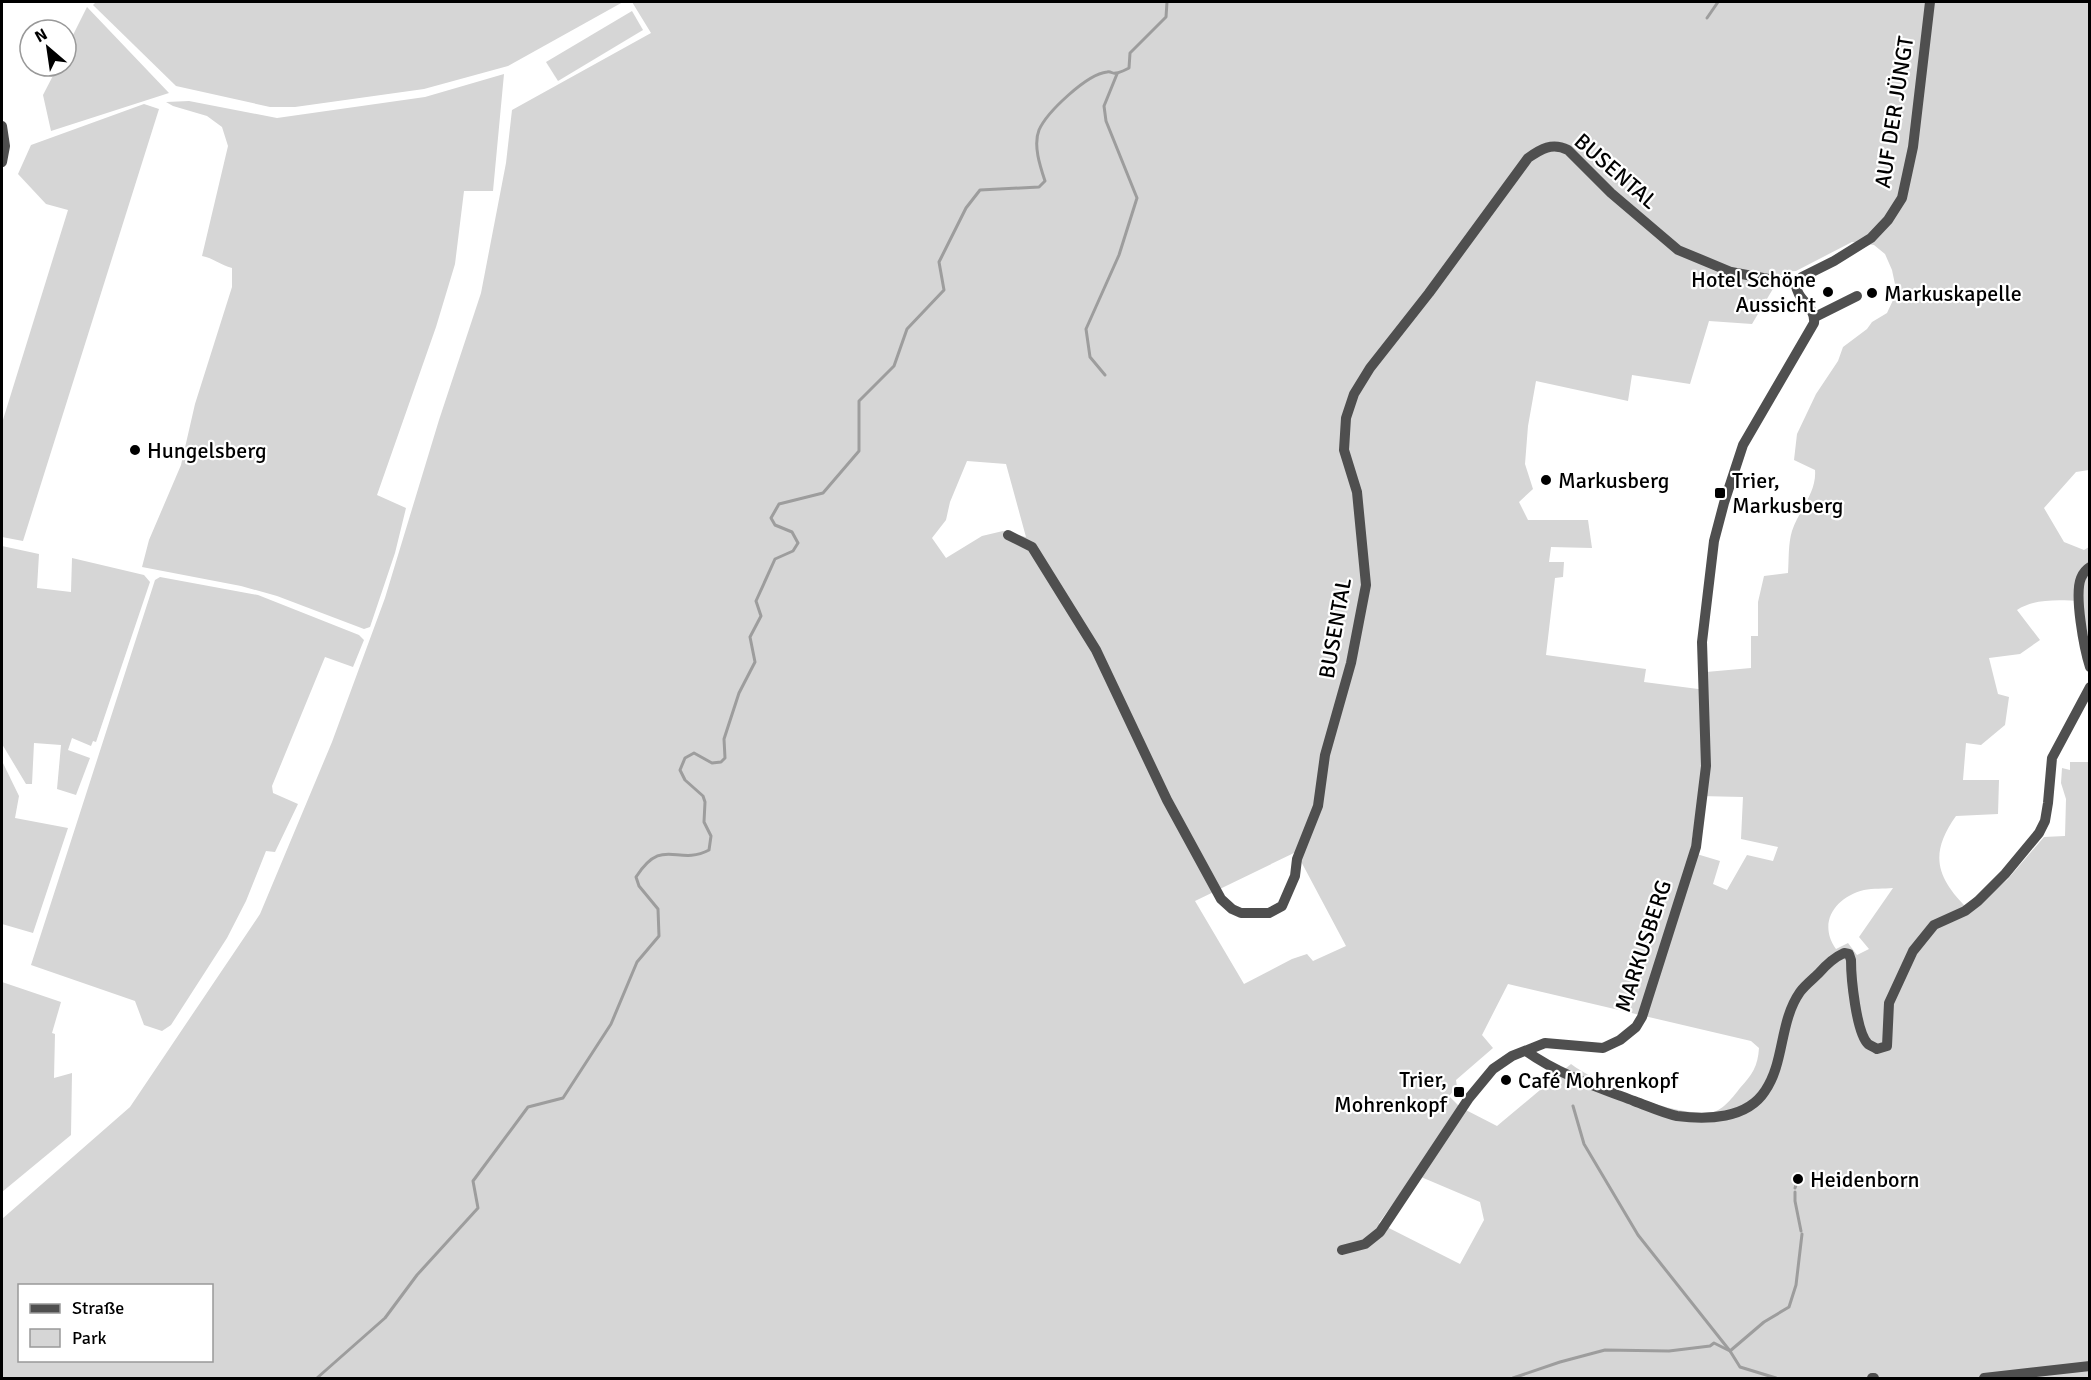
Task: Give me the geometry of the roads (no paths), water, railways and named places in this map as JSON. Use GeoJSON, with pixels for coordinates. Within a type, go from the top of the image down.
{"type":"FeatureCollection","features":[{"type":"Feature","properties":{"kind":"street","name":"AUF DER JÜNGT"},"geometry":{"type":"LineString","coordinates":[[1796,284],[1802,277],[1871,238],[1888,220],[1902,198],[1916,126],[1930,2]]}},
{"type":"Feature","properties":{"kind":"street"},"geometry":{"type":"LineString","coordinates":[[2,126],[5,146],[2,162]]}},
{"type":"Feature","properties":{"kind":"street","name":"BUSENTAL"},"geometry":{"type":"LineString","coordinates":[[1008,535],[1032,547],[1096,650],[1167,800],[1221,899],[1232,909],[1241,913],[1269,913],[1282,906],[1295,876],[1297,859],[1318,806],[1325,754],[1351,663],[1366,585],[1357,492],[1344,450],[1346,418],[1354,394],[1370,368],[1430,294],[1528,158],[1545,148],[1560,146],[1568,150],[1611,193],[1678,250],[1731,272],[1796,284]]}},
{"type":"Feature","properties":{"kind":"street"},"geometry":{"type":"LineString","coordinates":[[1796,284],[1796,289],[1815,316],[1857,296]]}},
{"type":"Feature","properties":{"kind":"street","name":"MARKUSBERG"},"geometry":{"type":"LineString","coordinates":[[1342,1250],[1365,1244],[1380,1232],[1469,1098],[1492,1069],[1512,1056],[1545,1044],[1603,1048],[1620,1040],[1636,1027],[1647,1007],[1696,847],[1706,766],[1702,642],[1714,541],[1743,445],[1776,385],[1810,332],[1815,316]]}},
{"type":"Feature","properties":{"kind":"street"},"geometry":{"type":"LineString","coordinates":[[2090,567],[2083,572],[2079,580],[2081,629],[2090,667]]}},
{"type":"Feature","properties":{"kind":"street"},"geometry":{"type":"LineString","coordinates":[[1526,1051],[1545,1064],[1675,1115],[1700,1117],[1726,1115],[1743,1110],[1756,1103],[1765,1093],[1775,1075],[1789,1015],[1800,992],[1828,964],[1844,953],[1849,954],[1851,960],[1859,1024],[1867,1043],[1877,1048],[1887,1046],[1889,1004],[1913,951],[1934,925],[1965,911],[1978,901],[2005,874],[2039,833],[2048,803],[2052,758],[2090,687]]}},
{"type":"Feature","properties":{"kind":"street"},"geometry":{"type":"LineString","coordinates":[[1984,1378],[2090,1366]]}},
{"type":"Feature","properties":{"kind":"waterway"},"geometry":{"type":"LineString","coordinates":[[317,1378],[385,1318],[417,1275],[478,1208],[473,1181],[528,1107],[563,1098],[611,1024],[637,962],[659,936],[658,909],[639,886],[636,877],[654,857],[663,854],[698,854],[709,850],[711,836],[704,822],[703,796],[685,780],[680,770],[685,758],[694,753],[712,763],[721,762],[725,758],[724,739],[739,693],[755,662],[750,637],[761,616],[756,601],[775,559],[793,551],[798,543],[792,532],[775,525],[771,518],[779,504],[823,493],[859,451],[859,401],[894,366],[907,329],[944,290],[939,262],[966,208],[980,190],[1039,187],[1045,181],[1038,156],[1037,142],[1043,122],[1068,95],[1089,79],[1099,74],[1118,73],[1129,68],[1130,53],[1166,17],[1167,2]]}},
{"type":"Feature","properties":{"kind":"waterway"},"geometry":{"type":"LineString","coordinates":[[1707,18],[1718,2]]}},
{"type":"Feature","properties":{"kind":"waterway"},"geometry":{"type":"LineString","coordinates":[[1105,375],[1090,357],[1086,329],[1119,255],[1137,198],[1106,121],[1104,106],[1117,74]]}},
{"type":"Feature","properties":{"kind":"waterway"},"geometry":{"type":"LineString","coordinates":[[1573,1106],[1584,1144],[1638,1235],[1730,1351]]}},
{"type":"Feature","properties":{"kind":"waterway"},"geometry":{"type":"LineString","coordinates":[[1795,1188],[1798,1179]]}},
{"type":"Feature","properties":{"kind":"waterway"},"geometry":{"type":"LineString","coordinates":[[1795,1192],[1801,1231]]}},
{"type":"Feature","properties":{"kind":"waterway"},"geometry":{"type":"LineString","coordinates":[[1776,1378],[1740,1367],[1730,1351],[1764,1322],[1789,1307],[1796,1285],[1802,1234]]}},
{"type":"Feature","properties":{"kind":"waterway"},"geometry":{"type":"LineString","coordinates":[[1513,1378],[1605,1350],[1669,1351],[1710,1346],[1714,1343],[1728,1350]]}},
{"type":"Feature","properties":{"kind":"place","name":"Hotel Schöne Aussicht"},"geometry":{"type":"Point","coordinates":[1828,292]}},
{"type":"Feature","properties":{"kind":"place","name":"Markuskapelle"},"geometry":{"type":"Point","coordinates":[1872,293]}},
{"type":"Feature","properties":{"kind":"place","name":"Hungelsberg"},"geometry":{"type":"Point","coordinates":[135,450]}},
{"type":"Feature","properties":{"kind":"place","name":"Markusberg"},"geometry":{"type":"Point","coordinates":[1546,480]}},
{"type":"Feature","properties":{"kind":"place","name":"Trier, Markusberg"},"geometry":{"type":"Point","coordinates":[1720,493]}},
{"type":"Feature","properties":{"kind":"place","name":"Café Mohrenkopf"},"geometry":{"type":"Point","coordinates":[1506,1080]}},
{"type":"Feature","properties":{"kind":"place","name":"Trier, Mohrenkopf"},"geometry":{"type":"Point","coordinates":[1459,1092]}},
{"type":"Feature","properties":{"kind":"place","name":"Heidenborn"},"geometry":{"type":"Point","coordinates":[1798,1179]}}]}
